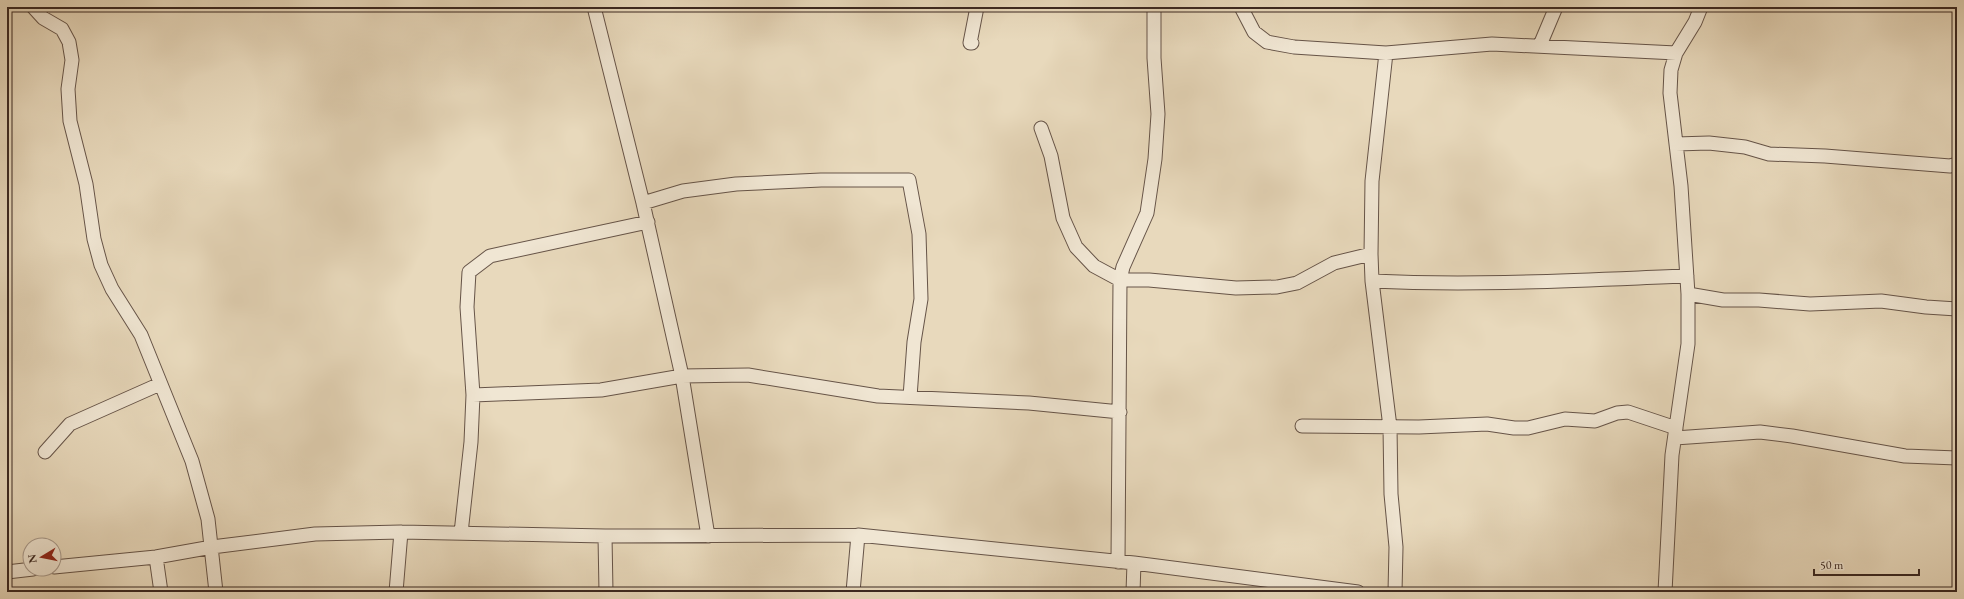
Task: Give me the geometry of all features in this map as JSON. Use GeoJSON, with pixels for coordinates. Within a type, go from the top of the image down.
{"type":"FeatureCollection","features":[{"type":"Feature","properties":{"kind":"street"},"geometry":{"type":"LineString","coordinates":[[33,7],[43,18],[62,29],[69,42],[72,60],[68,88],[70,121],[86,184],[94,239],[101,265],[112,289],[140,335],[192,461],[208,519],[216,592]]}},
{"type":"Feature","properties":{"kind":"street"},"geometry":{"type":"LineString","coordinates":[[594,7],[648,222],[682,376],[708,536]]}},
{"type":"Feature","properties":{"kind":"street"},"geometry":{"type":"LineString","coordinates":[[972,42],[970,43],[977,7]]}},
{"type":"Feature","properties":{"kind":"street"},"geometry":{"type":"LineString","coordinates":[[1118,562],[1120,280],[1123,267],[1147,213],[1155,159],[1158,114],[1154,58],[1154,7]]}},
{"type":"Feature","properties":{"kind":"street"},"geometry":{"type":"LineString","coordinates":[[1241,7],[1254,32],[1267,42],[1294,47],[1386,54],[1492,44],[1540,45],[1676,53]]}},
{"type":"Feature","properties":{"kind":"street"},"geometry":{"type":"LineString","coordinates":[[1540,45],[1556,7]]}},
{"type":"Feature","properties":{"kind":"street"},"geometry":{"type":"LineString","coordinates":[[1665,592],[1672,455],[1688,344],[1687,276],[1681,186],[1670,93],[1671,70],[1676,53],[1695,22],[1701,7]]}},
{"type":"Feature","properties":{"kind":"street"},"geometry":{"type":"LineString","coordinates":[[1386,54],[1372,181],[1371,254],[1372,281],[1390,427],[1391,494],[1396,547],[1395,592]]}},
{"type":"Feature","properties":{"kind":"street"},"geometry":{"type":"LineString","coordinates":[[1040,128],[1051,156],[1064,218],[1076,247],[1094,266],[1120,280],[1149,280],[1236,288],[1277,287],[1297,283],[1334,263],[1371,254]]}},
{"type":"Feature","properties":{"kind":"street"},"geometry":{"type":"LineString","coordinates":[[1676,144],[1708,143],[1745,147],[1769,154],[1825,156],[1942,165],[1957,164]]}},
{"type":"Feature","properties":{"kind":"street"},"geometry":{"type":"LineString","coordinates":[[643,203],[683,191],[736,184],[821,180],[909,180],[919,234],[921,299],[914,342],[910,397]]}},
{"type":"Feature","properties":{"kind":"street"},"geometry":{"type":"LineString","coordinates":[[461,532],[471,442],[473,395],[467,307],[469,272],[490,256],[648,222]]}},
{"type":"Feature","properties":{"kind":"street"},"geometry":{"type":"LineString","coordinates":[[1372,281],[1428,284],[1542,282],[1687,276]]}},
{"type":"Feature","properties":{"kind":"street"},"geometry":{"type":"LineString","coordinates":[[1688,294],[1723,300],[1759,300],[1810,304],[1881,301],[1926,308],[1957,309]]}},
{"type":"Feature","properties":{"kind":"street"},"geometry":{"type":"LineString","coordinates":[[473,395],[601,390],[682,376],[748,375],[878,396],[1029,403],[1120,412]]}},
{"type":"Feature","properties":{"kind":"street"},"geometry":{"type":"LineString","coordinates":[[45,452],[70,424],[160,384]]}},
{"type":"Feature","properties":{"kind":"street"},"geometry":{"type":"LineString","coordinates":[[1302,426],[1390,427],[1488,424],[1514,428],[1528,428],[1565,419],[1595,421],[1617,413],[1628,412],[1676,433],[1760,432],[1792,436],[1905,456],[1957,458]]}},
{"type":"Feature","properties":{"kind":"street"},"geometry":{"type":"LineString","coordinates":[[396,592],[401,532]]}},
{"type":"Feature","properties":{"kind":"street"},"geometry":{"type":"LineString","coordinates":[[62,565],[156,557],[212,547],[315,534],[461,532],[605,536],[858,535],[1134,563],[1358,592]]}},
{"type":"Feature","properties":{"kind":"street"},"geometry":{"type":"LineString","coordinates":[[853,592],[858,535]]}},
{"type":"Feature","properties":{"kind":"street"},"geometry":{"type":"LineString","coordinates":[[605,536],[606,592]]}},
{"type":"Feature","properties":{"kind":"street"},"geometry":{"type":"LineString","coordinates":[[156,557],[161,592]]}},
{"type":"Feature","properties":{"kind":"street"},"geometry":{"type":"LineString","coordinates":[[1133,592],[1134,563]]}},
{"type":"Feature","properties":{"kind":"street"},"geometry":{"type":"LineString","coordinates":[[7,572],[22,570]]}}]}
